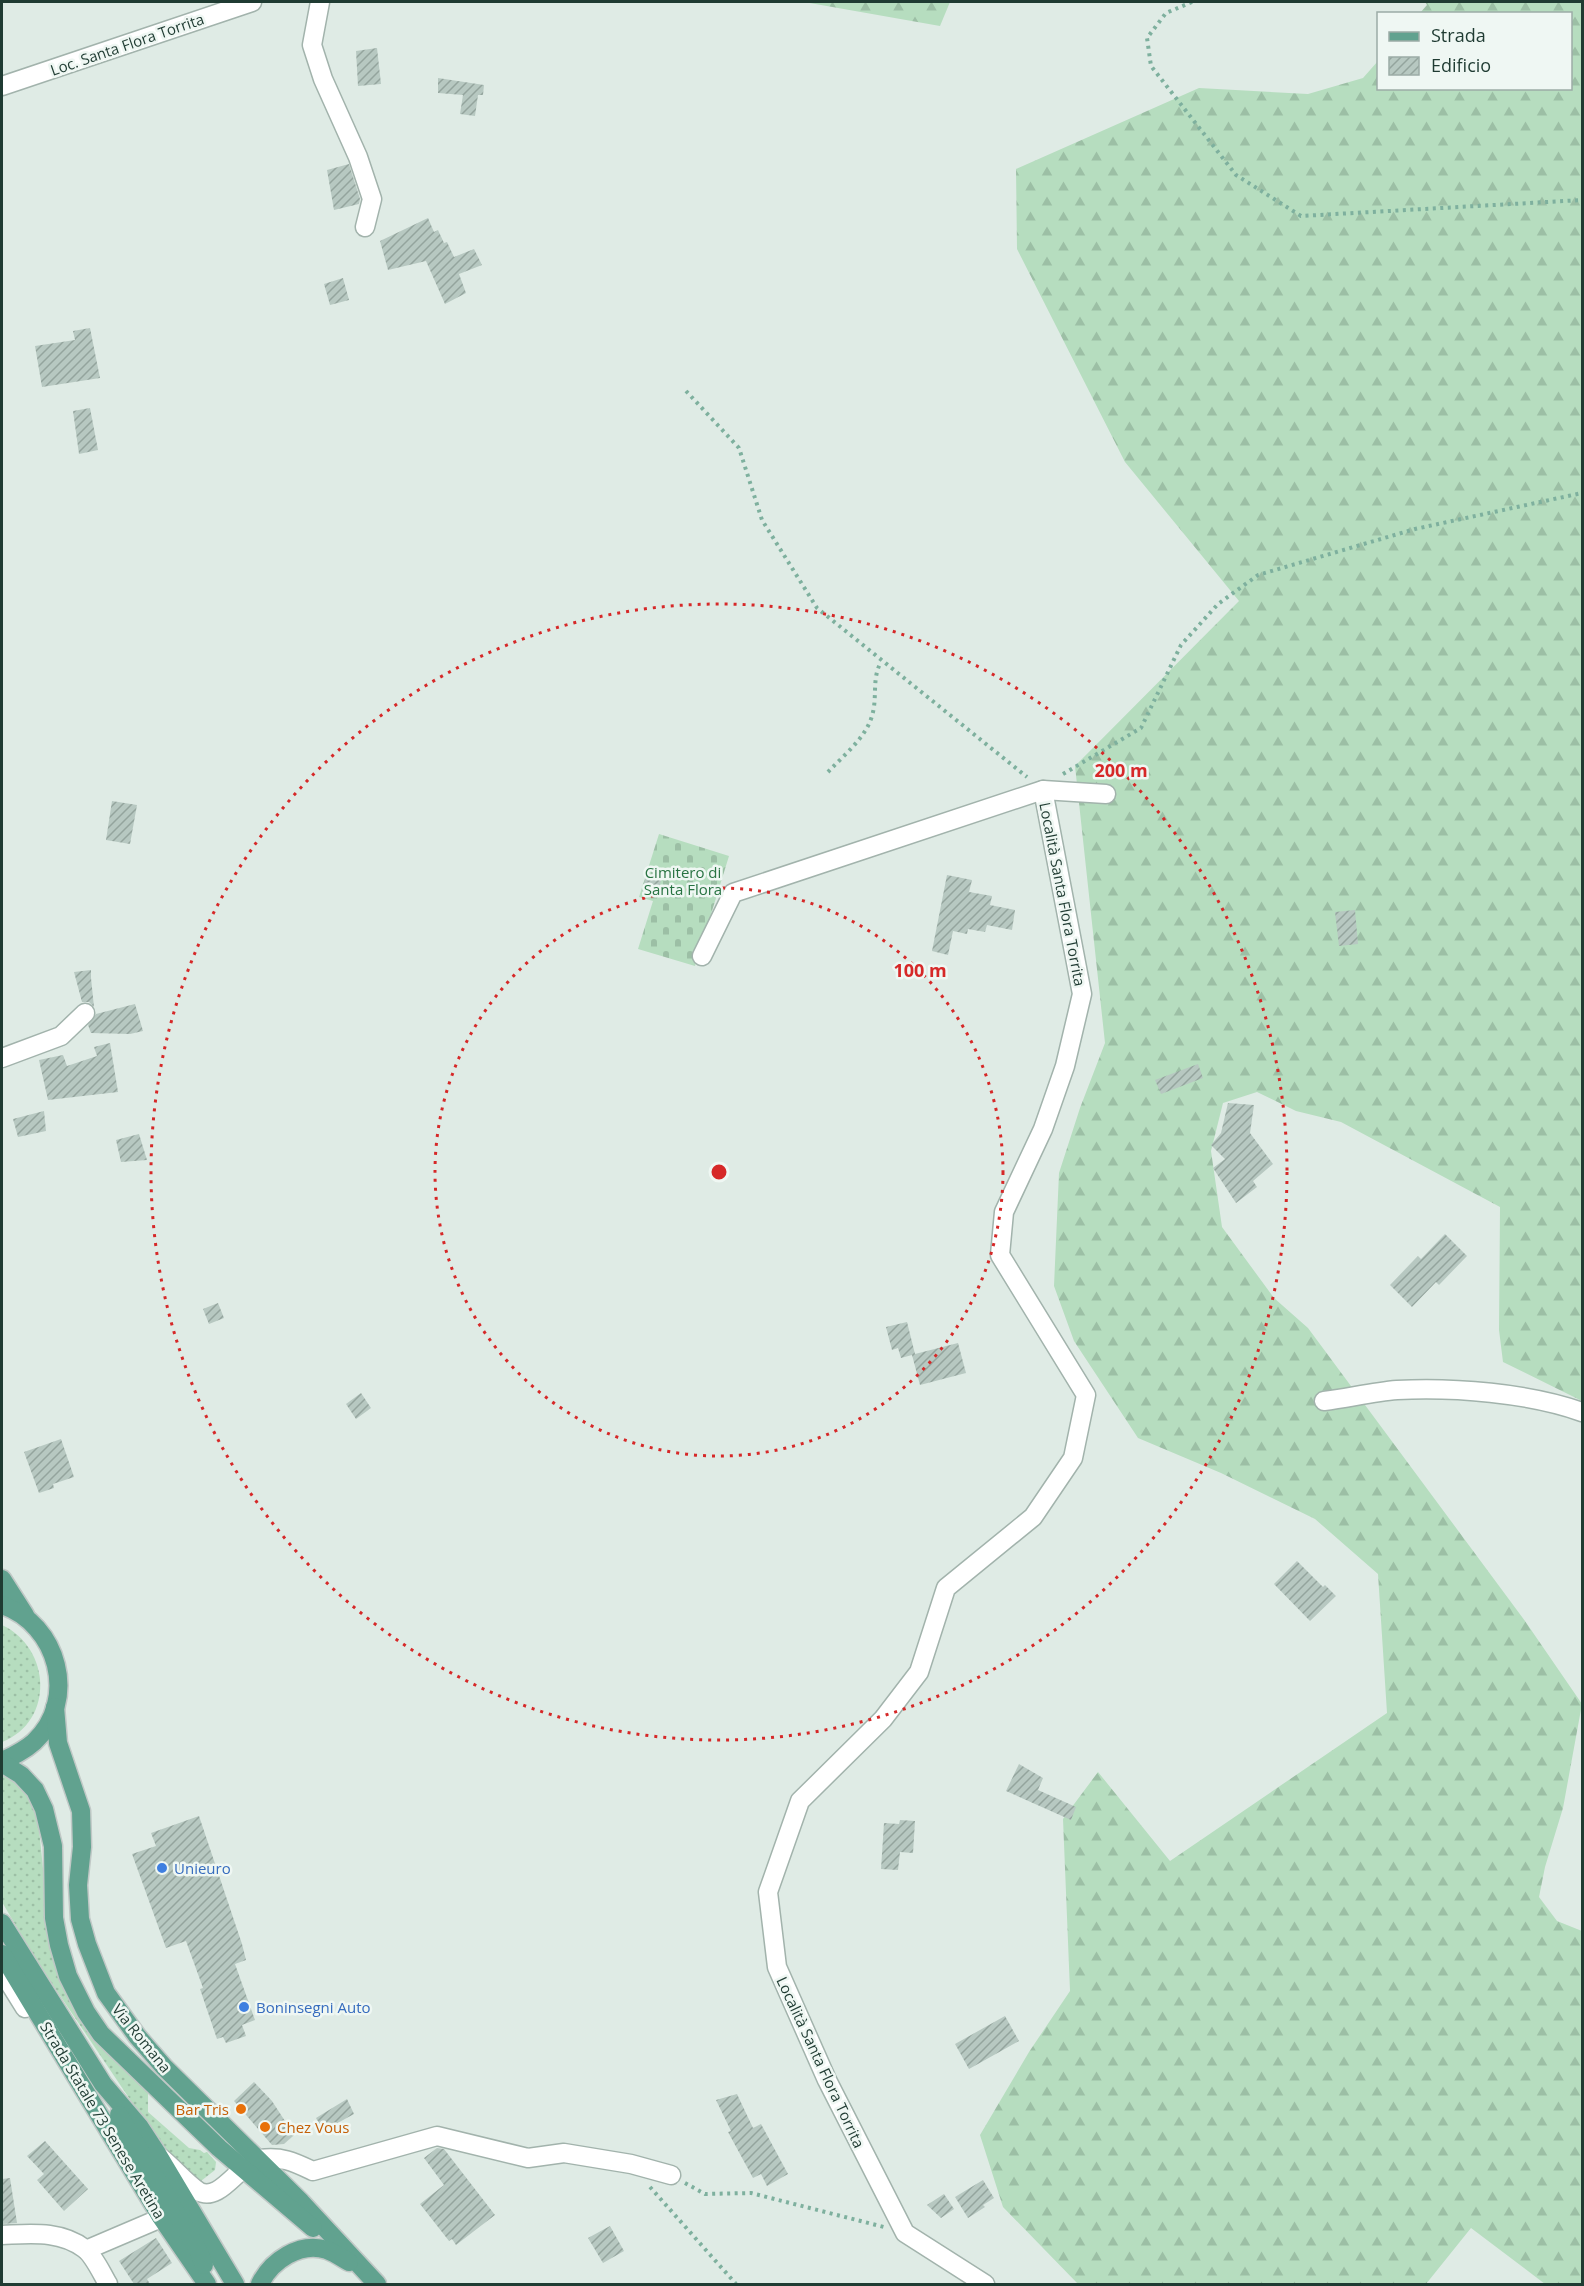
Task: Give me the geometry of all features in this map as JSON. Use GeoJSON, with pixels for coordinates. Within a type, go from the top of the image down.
{"type":"FeatureCollection","features":[{"type":"Feature","properties":{"kind":"main road"},"geometry":{"type":"LineString","coordinates":[[2,1579],[28,1619],[44,1637],[55,1659],[59,1683],[55,1707],[47,1725],[34,1741],[18,1754],[2,1762]]}},
{"type":"Feature","properties":{"kind":"main road"},"geometry":{"type":"LineString","coordinates":[[2,1605],[28,1619]]}},
{"type":"Feature","properties":{"kind":"main road","name":"Via Romana"},"geometry":{"type":"LineString","coordinates":[[55,1707],[58,1743],[81,1811],[82,1847],[78,1885],[80,1918],[87,1944],[106,1993],[151,2052],[301,2202],[377,2284]]}},
{"type":"Feature","properties":{"kind":"main road","name":"Via Romana"},"geometry":{"type":"LineString","coordinates":[[2,1762],[21,1775],[35,1790],[45,1809],[53,1846],[54,1918],[59,1945],[68,1976],[86,2012],[101,2034],[241,2168],[361,2268]]}},
{"type":"Feature","properties":{"kind":"main road","name":"Strada Statale 73 Senese Aretina"},"geometry":{"type":"LineString","coordinates":[[2,1923],[103,2084],[139,2126],[158,2155],[235,2284]]}},
{"type":"Feature","properties":{"kind":"main road","name":"Strada Statale 73 Senese Aretina"},"geometry":{"type":"LineString","coordinates":[[2,1954],[161,2217],[206,2284]]}},
{"type":"Feature","properties":{"kind":"main road"},"geometry":{"type":"LineString","coordinates":[[103,2084],[128,2132],[198,2250],[204,2264],[206,2284]]}},
{"type":"Feature","properties":{"kind":"main road"},"geometry":{"type":"LineString","coordinates":[[260,2284],[264,2276],[278,2262],[294,2252],[310,2247],[327,2250],[361,2268]]}},
{"type":"Feature","properties":{"kind":"street","name":"Loc. Santa Flora Torrita"},"geometry":{"type":"LineString","coordinates":[[2,86],[252,2]]}},
{"type":"Feature","properties":{"kind":"street"},"geometry":{"type":"LineString","coordinates":[[320,2],[312,45],[323,79],[358,157],[372,198],[364,227]]}},
{"type":"Feature","properties":{"kind":"street"},"geometry":{"type":"LineString","coordinates":[[702,956],[733,893],[1043,790],[1106,794]]}},
{"type":"Feature","properties":{"kind":"street","name":"Località Santa Flora Torrita"},"geometry":{"type":"LineString","coordinates":[[905,2233],[827,2080],[777,1967],[768,1892],[800,1801],[883,1719],[919,1672],[946,1588],[1034,1517],[1073,1458],[1086,1395],[1000,1255],[1004,1212],[1044,1129],[1065,1066],[1082,994],[1043,790]]}},
{"type":"Feature","properties":{"kind":"street"},"geometry":{"type":"LineString","coordinates":[[2,1058],[61,1036],[85,1013]]}},
{"type":"Feature","properties":{"kind":"street"},"geometry":{"type":"LineString","coordinates":[[1324,1401],[1396,1390],[1462,1390],[1555,1403],[1582,1412]]}},
{"type":"Feature","properties":{"kind":"street"},"geometry":{"type":"LineString","coordinates":[[2,1971],[48,2042],[81,2085]]}},
{"type":"Feature","properties":{"kind":"street"},"geometry":{"type":"LineString","coordinates":[[158,2090],[187,2090]]}},
{"type":"Feature","properties":{"kind":"street"},"geometry":{"type":"LineString","coordinates":[[158,2155],[199,2192],[210,2194],[219,2190],[241,2168],[258,2160],[286,2158],[313,2171],[437,2136],[528,2158],[564,2152],[632,2164],[671,2175]]}},
{"type":"Feature","properties":{"kind":"street"},"geometry":{"type":"LineString","coordinates":[[86,2250],[154,2221]]}},
{"type":"Feature","properties":{"kind":"street"},"geometry":{"type":"LineString","coordinates":[[905,2233],[986,2284]]}},
{"type":"Feature","properties":{"kind":"street"},"geometry":{"type":"LineString","coordinates":[[2,2235],[49,2234],[70,2241],[86,2250],[108,2284]]}},
{"type":"Feature","properties":{"kind":"path"},"geometry":{"type":"LineString","coordinates":[[1192,2],[1166,13],[1147,38],[1151,66],[1236,175],[1301,216],[1582,200]]}},
{"type":"Feature","properties":{"kind":"path"},"geometry":{"type":"LineString","coordinates":[[686,391],[739,448],[762,520],[817,608],[881,662],[1043,790],[1062,775],[1141,728],[1181,645],[1218,604],[1258,575],[1415,529],[1582,493]]}},
{"type":"Feature","properties":{"kind":"path"},"geometry":{"type":"LineString","coordinates":[[828,772],[867,730],[874,711],[875,672],[881,662]]}},
{"type":"Feature","properties":{"kind":"path"},"geometry":{"type":"LineString","coordinates":[[736,2284],[650,2188],[671,2175],[705,2194],[751,2193],[905,2233]]}},
{"type":"Feature","properties":{"kind":"green space"},"geometry":{"type":"Polygon","coordinates":[[[804,2],[950,2],[940,26],[804,2]]]}},
{"type":"Feature","properties":{"kind":"green space"},"geometry":{"type":"Polygon","coordinates":[[[1425,2],[1582,2],[1582,1401],[1503,1362],[1499,1330],[1500,1207],[1341,1122],[1296,1111],[1257,1092],[1223,1103],[1211,1151],[1222,1227],[1274,1298],[1308,1328],[1525,1621],[1582,1704],[1563,1808],[1545,1867],[1539,1897],[1557,1921],[1582,1931],[1582,2284],[1545,2284],[1471,2228],[1426,2284],[1078,2284],[1003,2207],[980,2135],[1029,2052],[1070,1991],[1063,1819],[1098,1772],[1170,1861],[1387,1713],[1378,1574],[1315,1519],[1221,1473],[1138,1438],[1074,1341],[1054,1286],[1059,1173],[1080,1108],[1105,1043],[1075,766],[1239,601],[1125,462],[1017,249],[1016,169],[1199,88],[1308,94],[1363,78],[1377,62],[1377,90],[1572,90],[1572,12],[1421,12],[1427,5],[1425,2]]]}},
{"type":"Feature","properties":{"kind":"green space","name":"Cimitero di Santa Flora"},"geometry":{"type":"Polygon","coordinates":[[[659,834],[729,856],[695,966],[638,949],[653,901],[639,897],[659,834]]]}},
{"type":"Feature","properties":{"kind":"green space"},"geometry":{"type":"Polygon","coordinates":[[[2,1625],[18,1636],[30,1650],[38,1667],[40,1684],[38,1702],[31,1718],[19,1732],[2,1742],[2,1625]]]}},
{"type":"Feature","properties":{"kind":"green space"},"geometry":{"type":"Polygon","coordinates":[[[2,1775],[10,1776],[22,1787],[36,1812],[48,1918],[62,1976],[148,2085],[148,2112],[189,2148],[207,2152],[216,2162],[215,2170],[201,2181],[160,2144],[36,1960],[2,1902],[2,1775]]]}},
{"type":"Feature","properties":{"kind":"building"},"geometry":{"type":"Polygon","coordinates":[[[377,48],[381,84],[358,86],[356,51],[377,48]]]}},
{"type":"Feature","properties":{"kind":"building"},"geometry":{"type":"Polygon","coordinates":[[[438,78],[484,85],[483,95],[478,95],[475,116],[460,114],[463,95],[438,93],[438,78]]]}},
{"type":"Feature","properties":{"kind":"building"},"geometry":{"type":"Polygon","coordinates":[[[349,164],[360,199],[359,204],[334,210],[327,170],[349,164]]]}},
{"type":"Feature","properties":{"kind":"building"},"geometry":{"type":"Polygon","coordinates":[[[428,218],[434,232],[438,230],[454,257],[474,249],[482,265],[459,274],[466,293],[445,304],[426,261],[388,270],[380,241],[428,218]]]}},
{"type":"Feature","properties":{"kind":"building"},"geometry":{"type":"Polygon","coordinates":[[[343,278],[349,300],[330,305],[324,284],[343,278]]]}},
{"type":"Feature","properties":{"kind":"building"},"geometry":{"type":"Polygon","coordinates":[[[90,328],[100,378],[42,387],[35,346],[75,340],[73,331],[90,328]]]}},
{"type":"Feature","properties":{"kind":"building"},"geometry":{"type":"Polygon","coordinates":[[[90,408],[98,450],[79,454],[73,411],[90,408]]]}},
{"type":"Feature","properties":{"kind":"building"},"geometry":{"type":"Polygon","coordinates":[[[112,801],[137,805],[130,844],[106,840],[112,801]]]}},
{"type":"Feature","properties":{"kind":"building"},"geometry":{"type":"Polygon","coordinates":[[[947,875],[972,880],[969,892],[992,896],[990,905],[1015,910],[1012,930],[987,925],[985,932],[968,929],[967,934],[953,931],[948,955],[932,951],[947,875]]]}},
{"type":"Feature","properties":{"kind":"building"},"geometry":{"type":"Polygon","coordinates":[[[646,876],[661,880],[658,894],[642,891],[646,876]]]}},
{"type":"Feature","properties":{"kind":"building"},"geometry":{"type":"Polygon","coordinates":[[[1355,910],[1358,944],[1339,946],[1335,912],[1355,910]]]}},
{"type":"Feature","properties":{"kind":"building"},"geometry":{"type":"Polygon","coordinates":[[[91,970],[94,1007],[89,1002],[82,1002],[74,972],[91,970]]]}},
{"type":"Feature","properties":{"kind":"building"},"geometry":{"type":"Polygon","coordinates":[[[135,1004],[143,1031],[130,1034],[91,1033],[88,1025],[96,1014],[135,1004]]]}},
{"type":"Feature","properties":{"kind":"building"},"geometry":{"type":"Polygon","coordinates":[[[110,1043],[118,1092],[48,1100],[39,1060],[63,1055],[67,1066],[97,1056],[94,1047],[110,1043]]]}},
{"type":"Feature","properties":{"kind":"building"},"geometry":{"type":"Polygon","coordinates":[[[1198,1064],[1203,1078],[1161,1094],[1155,1080],[1198,1064]]]}},
{"type":"Feature","properties":{"kind":"building"},"geometry":{"type":"Polygon","coordinates":[[[1228,1103],[1254,1105],[1250,1133],[1273,1164],[1253,1181],[1257,1187],[1236,1203],[1213,1168],[1225,1159],[1211,1145],[1221,1133],[1228,1103]]]}},
{"type":"Feature","properties":{"kind":"building"},"geometry":{"type":"Polygon","coordinates":[[[44,1111],[46,1131],[18,1137],[13,1119],[44,1111]]]}},
{"type":"Feature","properties":{"kind":"building"},"geometry":{"type":"Polygon","coordinates":[[[139,1134],[147,1160],[121,1162],[116,1140],[139,1134]]]}},
{"type":"Feature","properties":{"kind":"building"},"geometry":{"type":"Polygon","coordinates":[[[1445,1234],[1467,1256],[1439,1285],[1436,1282],[1412,1307],[1390,1285],[1418,1256],[1421,1259],[1445,1234]]]}},
{"type":"Feature","properties":{"kind":"building"},"geometry":{"type":"Polygon","coordinates":[[[218,1303],[224,1318],[209,1324],[203,1309],[218,1303]]]}},
{"type":"Feature","properties":{"kind":"building"},"geometry":{"type":"Polygon","coordinates":[[[907,1322],[915,1354],[958,1343],[966,1373],[920,1385],[912,1355],[901,1358],[898,1348],[892,1350],[886,1327],[907,1322]]]}},
{"type":"Feature","properties":{"kind":"building"},"geometry":{"type":"Polygon","coordinates":[[[361,1393],[371,1408],[356,1419],[346,1404],[361,1393]]]}},
{"type":"Feature","properties":{"kind":"building"},"geometry":{"type":"Polygon","coordinates":[[[61,1439],[74,1477],[53,1484],[54,1488],[39,1493],[24,1452],[61,1439]]]}},
{"type":"Feature","properties":{"kind":"building"},"geometry":{"type":"Polygon","coordinates":[[[1297,1561],[1323,1587],[1325,1585],[1336,1596],[1310,1621],[1274,1584],[1297,1561]]]}},
{"type":"Feature","properties":{"kind":"building"},"geometry":{"type":"Polygon","coordinates":[[[1019,1764],[1043,1778],[1038,1790],[1076,1807],[1071,1820],[1006,1791],[1019,1764]]]}},
{"type":"Feature","properties":{"kind":"building"},"geometry":{"type":"Polygon","coordinates":[[[199,1816],[242,1944],[246,1960],[235,1964],[255,2020],[242,2025],[246,2036],[226,2043],[223,2037],[217,2039],[200,1989],[203,1988],[186,1941],[166,1948],[132,1854],[156,1846],[151,1833],[199,1816]]]}},
{"type":"Feature","properties":{"kind":"building"},"geometry":{"type":"Polygon","coordinates":[[[900,1820],[915,1821],[913,1853],[900,1852],[898,1870],[881,1869],[884,1823],[899,1824],[900,1820]]]}},
{"type":"Feature","properties":{"kind":"building"},"geometry":{"type":"Polygon","coordinates":[[[1005,2016],[1019,2041],[969,2069],[955,2044],[1005,2016]]]}},
{"type":"Feature","properties":{"kind":"building"},"geometry":{"type":"Polygon","coordinates":[[[254,2082],[272,2101],[294,2135],[284,2144],[272,2145],[234,2101],[254,2082]]]}},
{"type":"Feature","properties":{"kind":"building"},"geometry":{"type":"Polygon","coordinates":[[[737,2094],[753,2128],[761,2124],[788,2174],[767,2186],[761,2174],[753,2178],[728,2132],[731,2131],[716,2100],[737,2094]]]}},
{"type":"Feature","properties":{"kind":"building"},"geometry":{"type":"Polygon","coordinates":[[[347,2099],[354,2114],[323,2131],[316,2118],[347,2099]]]}},
{"type":"Feature","properties":{"kind":"building"},"geometry":{"type":"Polygon","coordinates":[[[45,2141],[88,2189],[64,2211],[37,2180],[44,2174],[27,2156],[45,2141]]]}},
{"type":"Feature","properties":{"kind":"building"},"geometry":{"type":"Polygon","coordinates":[[[437,2148],[444,2149],[495,2215],[456,2245],[452,2239],[449,2241],[420,2204],[444,2185],[424,2158],[437,2148]]]}},
{"type":"Feature","properties":{"kind":"building"},"geometry":{"type":"Polygon","coordinates":[[[10,2178],[17,2223],[2,2224],[2,2179],[10,2178]]]}},
{"type":"Feature","properties":{"kind":"building"},"geometry":{"type":"Polygon","coordinates":[[[983,2180],[994,2198],[968,2218],[955,2197],[983,2180]]]}},
{"type":"Feature","properties":{"kind":"building"},"geometry":{"type":"Polygon","coordinates":[[[944,2194],[954,2209],[941,2218],[927,2205],[944,2194]]]}},
{"type":"Feature","properties":{"kind":"building"},"geometry":{"type":"Polygon","coordinates":[[[610,2226],[624,2251],[603,2263],[588,2238],[610,2226]]]}},
{"type":"Feature","properties":{"kind":"building"},"geometry":{"type":"Polygon","coordinates":[[[156,2238],[172,2263],[147,2279],[150,2284],[134,2284],[119,2261],[156,2238]]]}},
{"type":"Feature","properties":{"kind":"place","name":"Unieuro"},"geometry":{"type":"Point","coordinates":[162,1868]}},
{"type":"Feature","properties":{"kind":"place","name":"Boninsegni Auto"},"geometry":{"type":"Point","coordinates":[244,2007]}},
{"type":"Feature","properties":{"kind":"place","name":"Bar Tris"},"geometry":{"type":"Point","coordinates":[241,2109]}},
{"type":"Feature","properties":{"kind":"place","name":"Chez Vous"},"geometry":{"type":"Point","coordinates":[265,2127]}}]}
